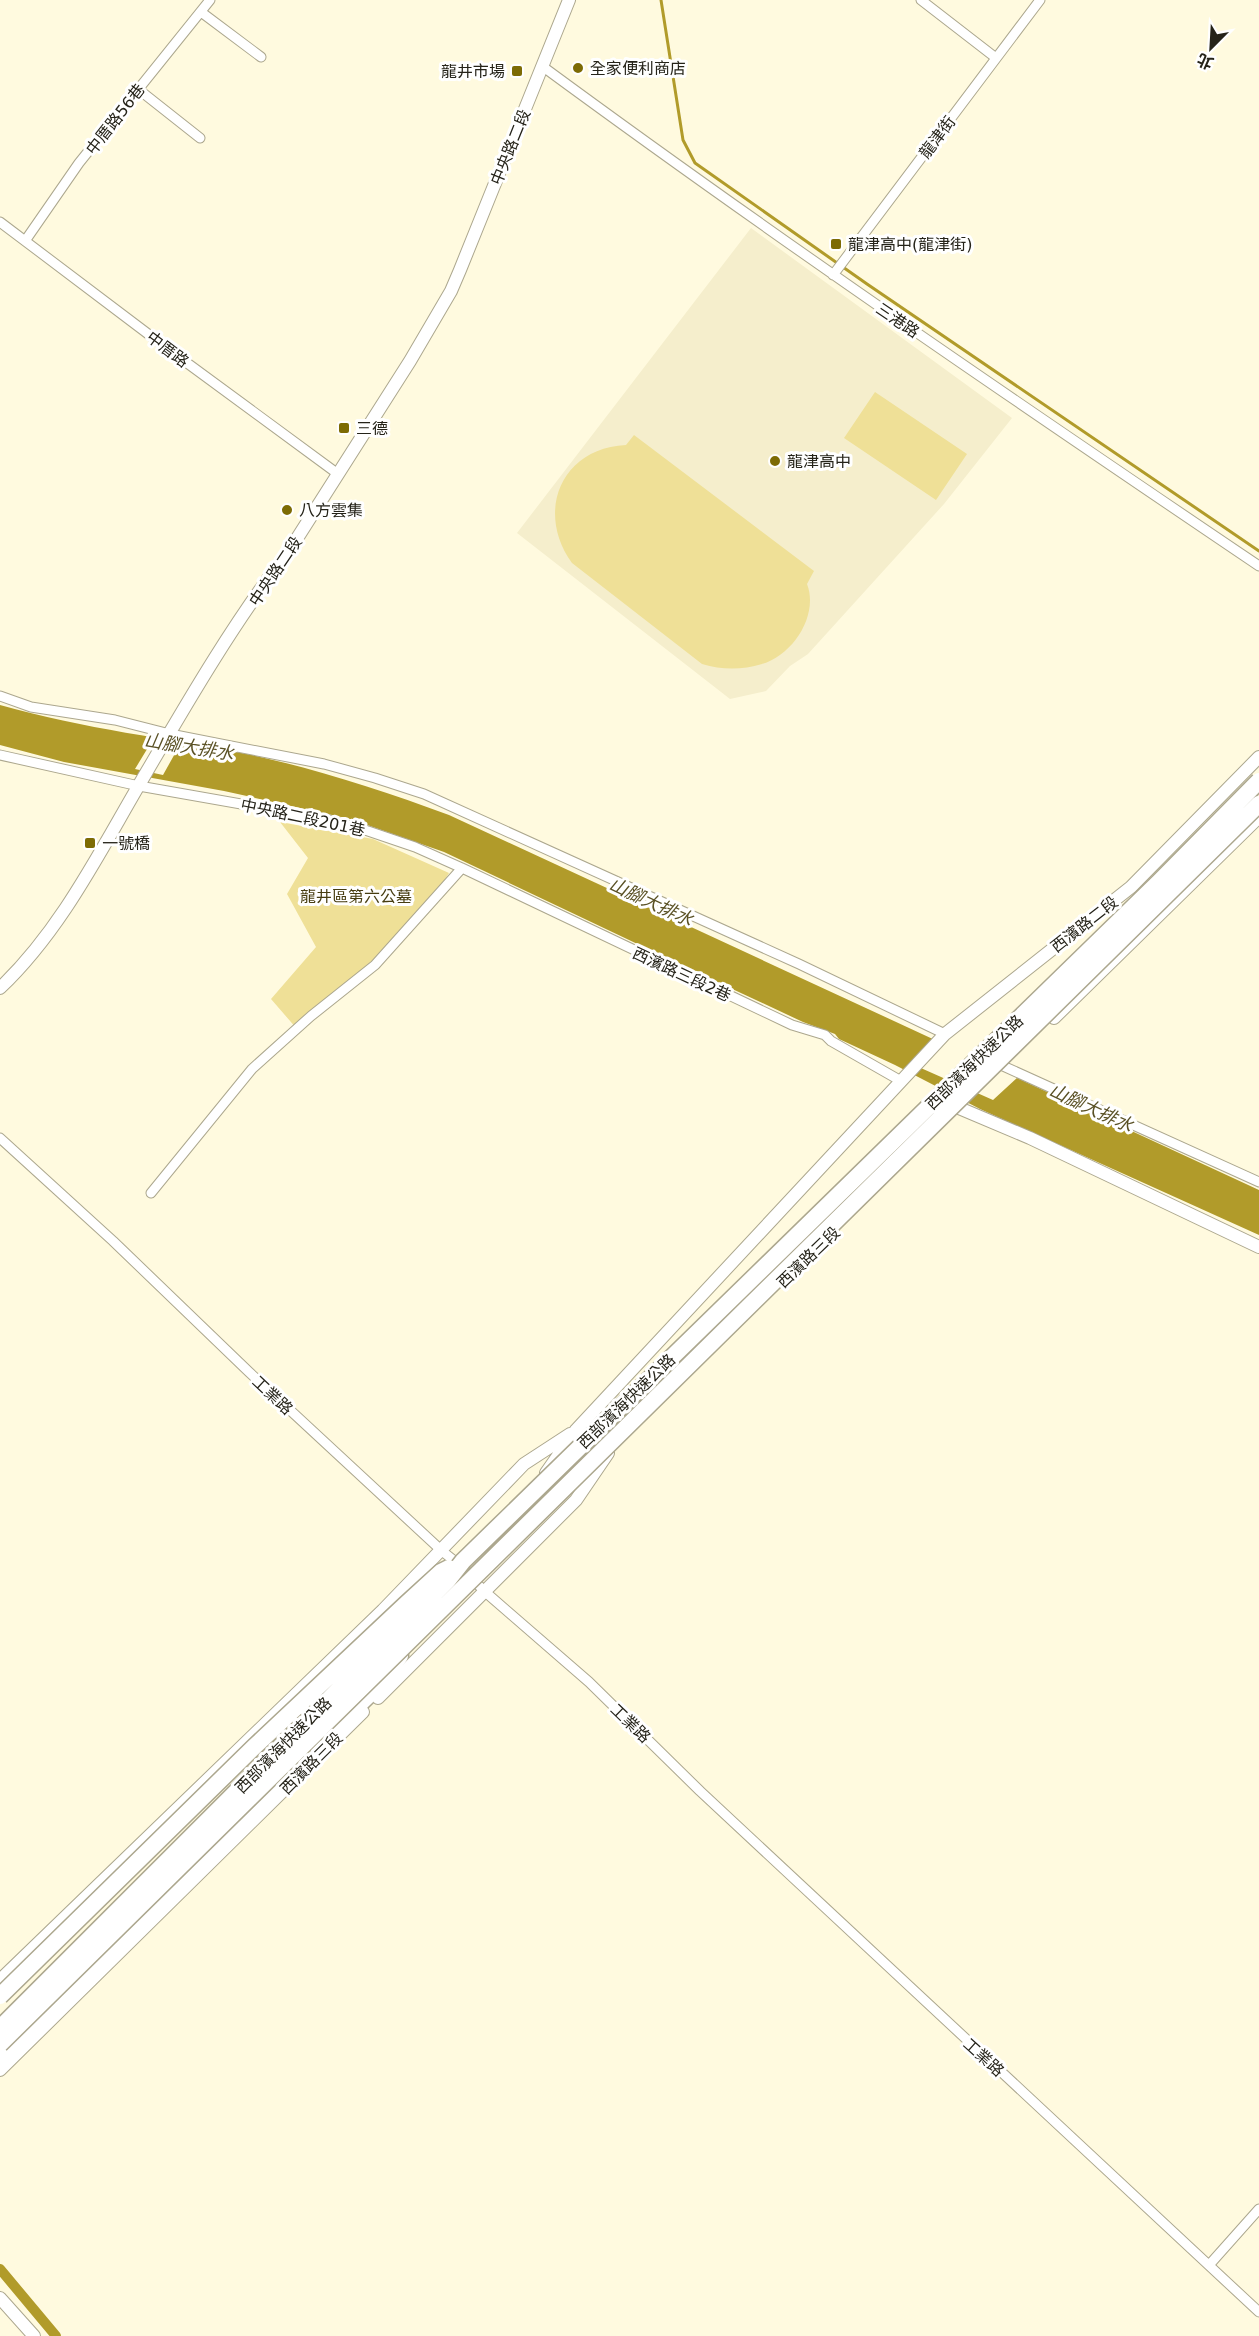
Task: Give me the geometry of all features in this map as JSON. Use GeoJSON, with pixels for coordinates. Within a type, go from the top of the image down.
{"type":"FeatureCollection","features":[{"type":"Feature","properties":{"kind":"highway","name":"西部濱海快速公路"},"geometry":{"type":"LineString","coordinates":[[0,2026],[448,1580],[1151,890],[1259,781]]}},
{"type":"Feature","properties":{"kind":"highway","name":"西部濱海快速公路"},"geometry":{"type":"LineString","coordinates":[[0,2044],[1259,804]]}},
{"type":"Feature","properties":{"kind":"highway"},"geometry":{"type":"LineString","coordinates":[[0,1996],[254,1747],[406,1604],[441,1572],[464,1565]]}},
{"type":"Feature","properties":{"kind":"highway"},"geometry":{"type":"LineString","coordinates":[[0,2056],[381,1683],[412,1640]]}},
{"type":"Feature","properties":{"kind":"street","name":"中厝路56巷"},"geometry":{"type":"LineString","coordinates":[[25,241],[79,163],[210,0]]}},
{"type":"Feature","properties":{"kind":"street","name":"中央路二段"},"geometry":{"type":"LineString","coordinates":[[0,988],[64,911],[237,626],[289,551],[410,361],[451,291],[569,0]]}},
{"type":"Feature","properties":{"kind":"street"},"geometry":{"type":"LineString","coordinates":[[921,0],[996,58]]}},
{"type":"Feature","properties":{"kind":"street","name":"龍津街"},"geometry":{"type":"LineString","coordinates":[[833,275],[1040,0]]}},
{"type":"Feature","properties":{"kind":"street"},"geometry":{"type":"LineString","coordinates":[[201,12],[261,57]]}},
{"type":"Feature","properties":{"kind":"street","name":"三港路"},"geometry":{"type":"LineString","coordinates":[[542,66],[833,275],[1259,566]]}},
{"type":"Feature","properties":{"kind":"street"},"geometry":{"type":"LineString","coordinates":[[138,89],[200,138]]}},
{"type":"Feature","properties":{"kind":"street","name":"中厝路"},"geometry":{"type":"LineString","coordinates":[[0,222],[338,474]]}},
{"type":"Feature","properties":{"kind":"street"},"geometry":{"type":"LineString","coordinates":[[0,696],[31,707],[115,720],[170,734],[324,764],[424,794],[799,963],[945,1034]]}},
{"type":"Feature","properties":{"kind":"street","name":"中央路二段201巷"},"geometry":{"type":"LineString","coordinates":[[0,755],[139,786],[326,819],[415,847],[462,868]]}},
{"type":"Feature","properties":{"kind":"street","name":"西濱路二段"},"geometry":{"type":"LineString","coordinates":[[901,1081],[945,1034],[1131,887],[1259,758]]}},
{"type":"Feature","properties":{"kind":"street"},"geometry":{"type":"LineString","coordinates":[[1259,817],[1003,1066],[1259,1182]]}},
{"type":"Feature","properties":{"kind":"street"},"geometry":{"type":"LineString","coordinates":[[151,1193],[252,1069],[311,1016],[375,964],[462,868]]}},
{"type":"Feature","properties":{"kind":"street","name":"西濱路三段2巷"},"geometry":{"type":"LineString","coordinates":[[462,868],[800,1029],[825,1035],[831,1041],[901,1081]]}},
{"type":"Feature","properties":{"kind":"street","name":"西濱路三段"},"geometry":{"type":"LineString","coordinates":[[464,1565],[508,1526],[612,1448],[1003,1066]]}},
{"type":"Feature","properties":{"kind":"street","name":"西濱路三段"},"geometry":{"type":"LineString","coordinates":[[508,1526],[576,1430],[901,1081]]}},
{"type":"Feature","properties":{"kind":"street"},"geometry":{"type":"LineString","coordinates":[[959,1108],[1030,1138],[1259,1247]]}},
{"type":"Feature","properties":{"kind":"street","name":"工業路"},"geometry":{"type":"LineString","coordinates":[[0,1138],[113,1241],[249,1372],[442,1551],[464,1565],[483,1590],[589,1682],[708,1800],[1259,2312]]}},
{"type":"Feature","properties":{"kind":"street","name":"西濱路三段"},"geometry":{"type":"LineString","coordinates":[[0,1980],[442,1551],[524,1464],[576,1430]]}},
{"type":"Feature","properties":{"kind":"street","name":"西濱路三段"},"geometry":{"type":"LineString","coordinates":[[0,2070],[576,1500],[612,1448]]}},
{"type":"Feature","properties":{"kind":"street"},"geometry":{"type":"LineString","coordinates":[[1210,2265],[1259,2209]]}},
{"type":"Feature","properties":{"kind":"street"},"geometry":{"type":"LineString","coordinates":[[0,2298],[34,2336]]}},
{"type":"Feature","properties":{"kind":"shaded area","name":"龍津高中"},"geometry":{"type":"Polygon","coordinates":[[[751,228],[1012,418],[944,504],[808,654],[790,666],[766,691],[730,699],[517,533],[751,228]]]}},
{"type":"Feature","properties":{"kind":"green space"},"geometry":{"type":"Polygon","coordinates":[[[875,392],[967,454],[936,500],[844,438],[875,392]]]}},
{"type":"Feature","properties":{"kind":"green space"},"geometry":{"type":"Polygon","coordinates":[[[634,435],[814,571],[807,584],[810,596],[806,621],[801,632],[784,652],[762,664],[747,667],[724,668],[702,664],[572,563],[561,543],[556,523],[556,504],[561,486],[571,470],[585,458],[604,449],[626,445],[634,435]]]}},
{"type":"Feature","properties":{"kind":"green space","name":"龍井區第六公墓"},"geometry":{"type":"Polygon","coordinates":[[[280,822],[373,839],[449,873],[432,900],[356,985],[297,1029],[271,999],[316,947],[287,894],[308,858],[280,822]]]}},
{"type":"Feature","properties":{"kind":"water","name":"山腳大排水"},"geometry":{"type":"Polygon","coordinates":[[[0,705],[94,727],[252,755],[302,767],[449,815],[1259,1190],[1259,1235],[980,1109],[839,1039],[835,1034],[803,1022],[444,852],[350,819],[224,791],[64,762],[0,745],[0,705]]]}},
{"type":"Feature","properties":{"kind":"pier"},"geometry":{"type":"Polygon","coordinates":[[[155,736],[182,741],[163,775],[135,769],[155,736]]]}},
{"type":"Feature","properties":{"kind":"pier"},"geometry":{"type":"Polygon","coordinates":[[[940,1040],[1019,1076],[993,1100],[914,1065],[940,1040]]]}},
{"type":"Feature","properties":{"kind":"waterway"},"geometry":{"type":"LineString","coordinates":[[661,0],[683,140],[695,163],[867,284],[1259,551]]}},
{"type":"Feature","properties":{"kind":"waterway"},"geometry":{"type":"LineString","coordinates":[[0,2269],[56,2336]]}},
{"type":"Feature","properties":{"kind":"place","name":"全家便利商店"},"geometry":{"type":"Point","coordinates":[578,68]}},
{"type":"Feature","properties":{"kind":"place","name":"龍井市場"},"geometry":{"type":"Point","coordinates":[517,71]}},
{"type":"Feature","properties":{"kind":"place","name":"龍津高中(龍津街)"},"geometry":{"type":"Point","coordinates":[836,244]}},
{"type":"Feature","properties":{"kind":"place","name":"三德"},"geometry":{"type":"Point","coordinates":[344,428]}},
{"type":"Feature","properties":{"kind":"place","name":"龍津高中"},"geometry":{"type":"Point","coordinates":[775,461]}},
{"type":"Feature","properties":{"kind":"place","name":"八方雲集"},"geometry":{"type":"Point","coordinates":[287,510]}},
{"type":"Feature","properties":{"kind":"place","name":"一號橋"},"geometry":{"type":"Point","coordinates":[90,843]}}]}
